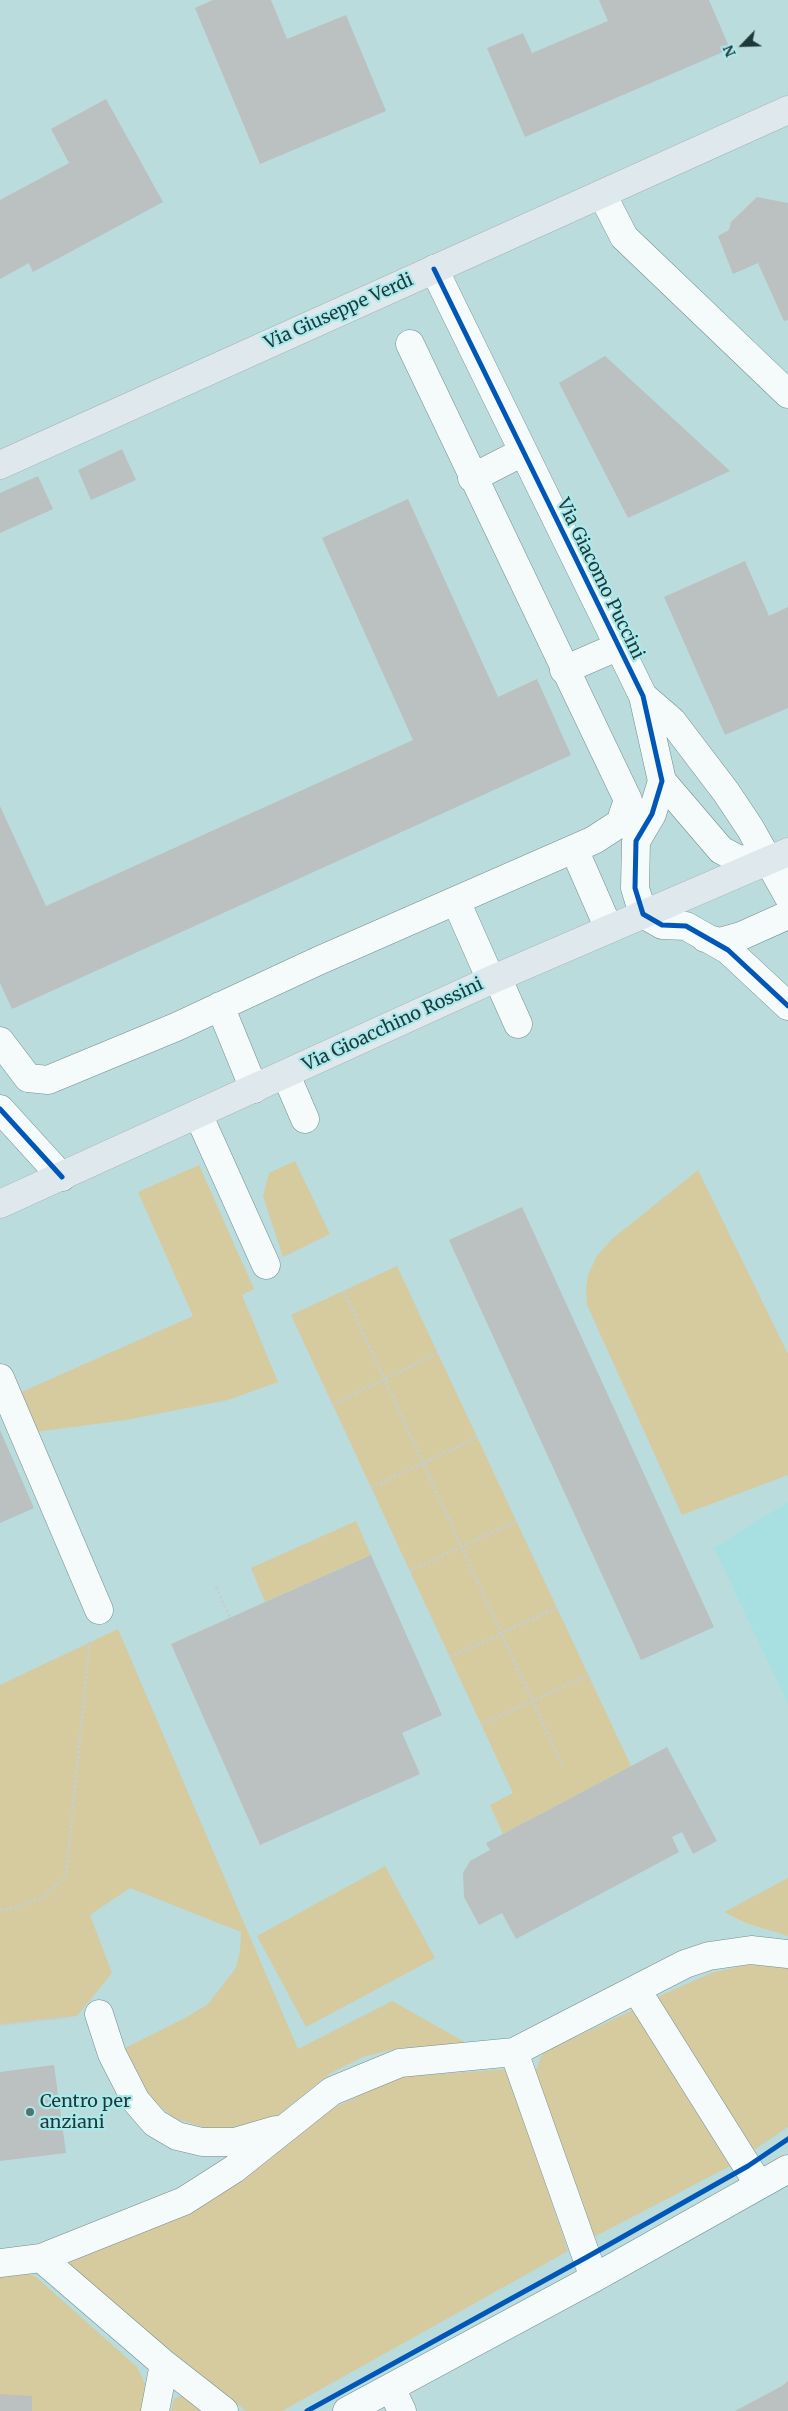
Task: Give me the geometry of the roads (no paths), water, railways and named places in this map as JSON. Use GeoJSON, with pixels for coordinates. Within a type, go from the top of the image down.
{"type":"FeatureCollection","features":[{"type":"Feature","properties":{"kind":"main road","name":"Via Giuseppe Verdi"},"geometry":{"type":"LineString","coordinates":[[0,464],[788,110]]}},
{"type":"Feature","properties":{"kind":"main road","name":"Via Gioacchino Rossini"},"geometry":{"type":"LineString","coordinates":[[0,1204],[286,1075],[494,978],[778,856]]}},
{"type":"Feature","properties":{"kind":"street"},"geometry":{"type":"LineString","coordinates":[[602,194],[624,237],[788,394]]}},
{"type":"Feature","properties":{"kind":"street","name":"Via Giacomo Puccini"},"geometry":{"type":"LineString","coordinates":[[434,269],[617,647],[643,696],[662,781],[721,850],[738,859],[778,856]]}},
{"type":"Feature","properties":{"kind":"street"},"geometry":{"type":"LineString","coordinates":[[0,1041],[28,1078],[48,1080],[574,849],[594,840],[620,823],[628,800],[472,478],[410,344]]}},
{"type":"Feature","properties":{"kind":"street"},"geometry":{"type":"LineString","coordinates":[[472,478],[523,452]]}},
{"type":"Feature","properties":{"kind":"street"},"geometry":{"type":"LineString","coordinates":[[564,670],[617,647]]}},
{"type":"Feature","properties":{"kind":"street","name":"Via Giacomo Puccini"},"geometry":{"type":"LineString","coordinates":[[643,696],[672,721],[778,856]]}},
{"type":"Feature","properties":{"kind":"street","name":"Via Giacomo Puccini"},"geometry":{"type":"LineString","coordinates":[[643,914],[635,888],[636,841],[652,814],[662,781]]}},
{"type":"Feature","properties":{"kind":"street"},"geometry":{"type":"LineString","coordinates":[[574,849],[609,929]]}},
{"type":"Feature","properties":{"kind":"street"},"geometry":{"type":"LineString","coordinates":[[778,856],[788,896]]}},
{"type":"Feature","properties":{"kind":"street"},"geometry":{"type":"LineString","coordinates":[[456,901],[518,1024]]}},
{"type":"Feature","properties":{"kind":"street"},"geometry":{"type":"LineString","coordinates":[[643,914],[662,925],[686,926],[728,950],[788,1006]]}},
{"type":"Feature","properties":{"kind":"street"},"geometry":{"type":"LineString","coordinates":[[704,938],[720,942],[741,936],[788,915]]}},
{"type":"Feature","properties":{"kind":"street"},"geometry":{"type":"LineString","coordinates":[[220,1006],[254,1089]]}},
{"type":"Feature","properties":{"kind":"street"},"geometry":{"type":"LineString","coordinates":[[286,1075],[305,1119]]}},
{"type":"Feature","properties":{"kind":"street"},"geometry":{"type":"LineString","coordinates":[[0,1108],[62,1177]]}},
{"type":"Feature","properties":{"kind":"street"},"geometry":{"type":"LineString","coordinates":[[198,1114],[266,1265]]}},
{"type":"Feature","properties":{"kind":"street"},"geometry":{"type":"LineString","coordinates":[[0,1378],[99,1610]]}},
{"type":"Feature","properties":{"kind":"street"},"geometry":{"type":"LineString","coordinates":[[0,2264],[41,2258],[184,2201],[234,2169],[332,2092],[400,2063],[514,2052],[684,1964],[709,1956],[751,1950],[788,1954]]}},
{"type":"Feature","properties":{"kind":"street"},"geometry":{"type":"LineString","coordinates":[[636,1989],[759,2185]]}},
{"type":"Feature","properties":{"kind":"street"},"geometry":{"type":"LineString","coordinates":[[99,2014],[112,2054],[136,2101],[155,2123],[177,2136],[202,2142],[235,2142],[289,2126]]}},
{"type":"Feature","properties":{"kind":"street"},"geometry":{"type":"LineString","coordinates":[[514,2052],[594,2278]]}},
{"type":"Feature","properties":{"kind":"street"},"geometry":{"type":"LineString","coordinates":[[347,2411],[397,2399],[594,2278],[788,2169]]}},
{"type":"Feature","properties":{"kind":"street"},"geometry":{"type":"LineString","coordinates":[[41,2258],[164,2364],[224,2411]]}},
{"type":"Feature","properties":{"kind":"street"},"geometry":{"type":"LineString","coordinates":[[155,2411],[164,2364]]}},
{"type":"Feature","properties":{"kind":"place","name":"Centro per anziani"},"geometry":{"type":"Point","coordinates":[30,2112]}}]}
